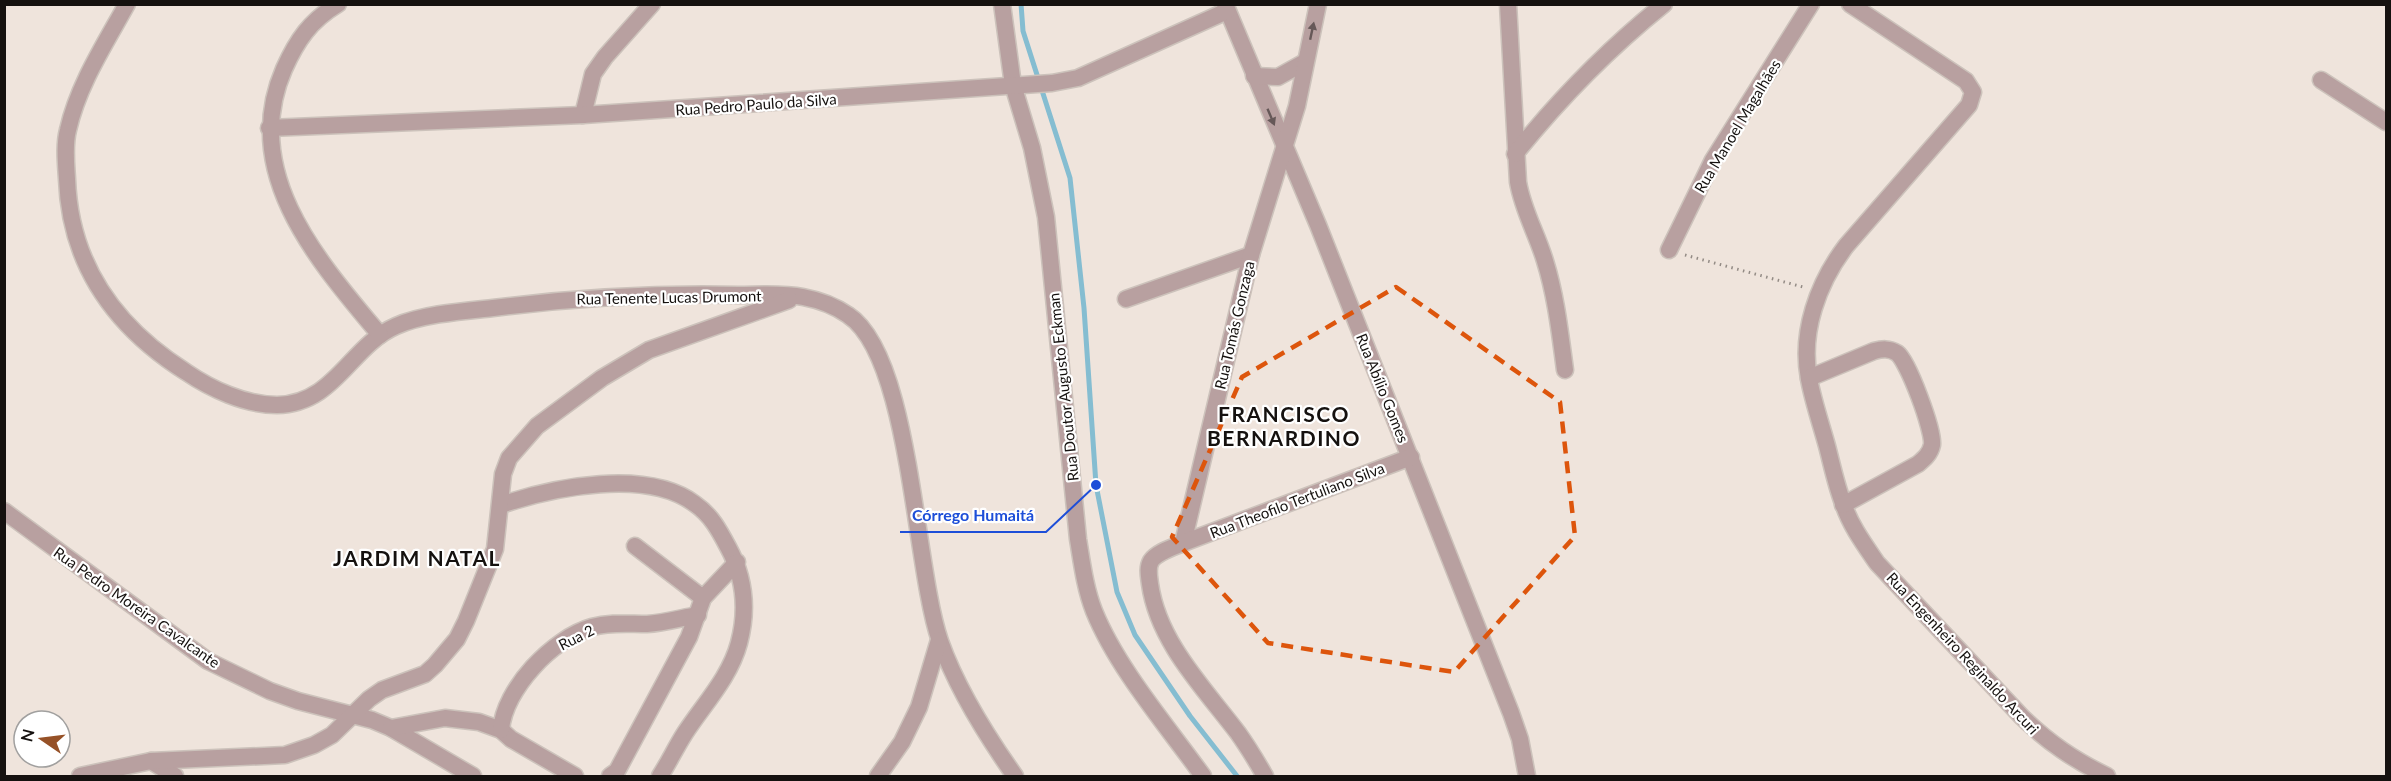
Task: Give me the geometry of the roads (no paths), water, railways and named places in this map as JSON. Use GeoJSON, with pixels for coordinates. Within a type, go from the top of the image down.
{"type":"FeatureCollection","features":[{"type":"Feature","properties":{"kind":"street"},"geometry":{"type":"LineString","coordinates":[[127,4],[96,60],[76,104],[67,133],[68,198],[76,240],[89,272],[112,307],[127,326],[160,356],[208,387],[248,401],[274,405],[297,403],[318,393],[337,379],[380,335],[307,243],[285,197],[275,169],[269,128],[275,90],[298,39],[322,14],[338,4]]}},
{"type":"Feature","properties":{"kind":"street"},"geometry":{"type":"LineString","coordinates":[[583,115],[593,74],[652,4]]}},
{"type":"Feature","properties":{"kind":"street","name":"Rua Doutor Augusto Eckman"},"geometry":{"type":"LineString","coordinates":[[1002,4],[1013,86],[1032,148],[1046,217],[1078,539],[1093,610],[1120,659],[1203,777]]}},
{"type":"Feature","properties":{"kind":"street","name":"Rua Tomás Gonzaga"},"geometry":{"type":"LineString","coordinates":[[1183,543],[1251,255],[1297,106],[1318,4]]}},
{"type":"Feature","properties":{"kind":"street"},"geometry":{"type":"LineString","coordinates":[[1508,4],[1515,154],[1522,202],[1545,259],[1565,370]]}},
{"type":"Feature","properties":{"kind":"street"},"geometry":{"type":"LineString","coordinates":[[1515,154],[1569,90],[1598,60],[1664,4]]}},
{"type":"Feature","properties":{"kind":"street","name":"Rua Manoel Magalhães"},"geometry":{"type":"LineString","coordinates":[[1669,250],[1713,160],[1811,4]]}},
{"type":"Feature","properties":{"kind":"street","name":"Rua Engenheiro Reginaldo Arcuri"},"geometry":{"type":"LineString","coordinates":[[1850,4],[1966,81],[1973,92],[1969,105],[1846,246],[1830,267],[1818,291],[1810,326],[1809,378],[1843,505],[1860,540],[1877,563],[2022,717],[2046,740],[2107,777]]}},
{"type":"Feature","properties":{"kind":"street","name":"Rua Pedro Paulo da Silva"},"geometry":{"type":"LineString","coordinates":[[269,128],[583,115],[1052,83],[1078,78],[1226,8]]}},
{"type":"Feature","properties":{"kind":"street","name":"Rua Abílio Gomes"},"geometry":{"type":"LineString","coordinates":[[1226,8],[1318,225],[1411,457],[1511,713],[1520,739],[1527,777]]}},
{"type":"Feature","properties":{"kind":"street"},"geometry":{"type":"LineString","coordinates":[[1254,76],[1278,76],[1305,62]]}},
{"type":"Feature","properties":{"kind":"street"},"geometry":{"type":"LineString","coordinates":[[2321,80],[2386,122]]}},
{"type":"Feature","properties":{"kind":"street"},"geometry":{"type":"LineString","coordinates":[[1126,299],[1251,255]]}},
{"type":"Feature","properties":{"kind":"street","name":"Rua Tenente Lucas Drumont"},"geometry":{"type":"LineString","coordinates":[[380,335],[397,325],[423,319],[595,297],[704,294],[800,296],[832,306],[851,316],[863,327],[878,352],[896,404],[924,568],[939,640],[974,714],[1015,777]]}},
{"type":"Feature","properties":{"kind":"street"},"geometry":{"type":"LineString","coordinates":[[80,777],[151,761],[285,755],[314,745],[332,735],[382,690],[424,674],[435,665],[457,639],[495,549],[501,506],[502,474],[509,458],[537,426],[602,378],[649,350],[800,296]]}},
{"type":"Feature","properties":{"kind":"street"},"geometry":{"type":"LineString","coordinates":[[1809,378],[1874,351],[1892,350],[1904,360],[1932,436],[1932,446],[1927,456],[1918,464],[1843,505]]}},
{"type":"Feature","properties":{"kind":"street","name":"Rua Theofilo Tertuliano Silva"},"geometry":{"type":"LineString","coordinates":[[1183,543],[1411,457]]}},
{"type":"Feature","properties":{"kind":"street"},"geometry":{"type":"LineString","coordinates":[[501,506],[533,495],[588,484],[651,485],[677,493],[696,504],[715,523],[736,562],[745,594],[745,617],[736,653],[722,680],[685,733],[660,777]]}},
{"type":"Feature","properties":{"kind":"street","name":"Rua Pedro Moreira Cavalcante"},"geometry":{"type":"LineString","coordinates":[[4,511],[208,661],[270,691],[316,707],[353,714],[391,728],[473,777]]}},
{"type":"Feature","properties":{"kind":"street"},"geometry":{"type":"LineString","coordinates":[[1183,543],[1152,559],[1149,566],[1150,587],[1156,611],[1178,654],[1240,736],[1265,777]]}},
{"type":"Feature","properties":{"kind":"street"},"geometry":{"type":"LineString","coordinates":[[634,546],[703,598]]}},
{"type":"Feature","properties":{"kind":"street"},"geometry":{"type":"LineString","coordinates":[[610,777],[616,771],[689,637],[703,598],[736,562]]}},
{"type":"Feature","properties":{"kind":"street","name":"Rua 2"},"geometry":{"type":"LineString","coordinates":[[501,730],[502,722],[520,681],[537,661],[566,640],[590,627],[617,623],[650,624],[698,615]]}},
{"type":"Feature","properties":{"kind":"street"},"geometry":{"type":"LineString","coordinates":[[878,777],[902,742],[920,707],[939,640]]}},
{"type":"Feature","properties":{"kind":"street"},"geometry":{"type":"LineString","coordinates":[[391,728],[445,718],[479,722],[501,730],[511,739],[575,777]]}},
{"type":"Feature","properties":{"kind":"street"},"geometry":{"type":"LineString","coordinates":[[151,761],[175,777]]}},
{"type":"Feature","properties":{"kind":"waterway"},"geometry":{"type":"LineString","coordinates":[[1021,4],[1023,31],[1070,178],[1084,308],[1096,485],[1117,592],[1135,635],[1190,716],[1237,776]]}},
{"type":"Feature","properties":{"kind":"place","name":"Córrego Humaitá"},"geometry":{"type":"Point","coordinates":[1096,485]}},
{"type":"Feature","properties":{"kind":"district","name":"FRANCISCO BERNARDINO"},"geometry":{"type":"Point","coordinates":[1284,425]}},
{"type":"Feature","properties":{"kind":"district","name":"JARDIM NATAL"},"geometry":{"type":"Point","coordinates":[417,557]}}]}
